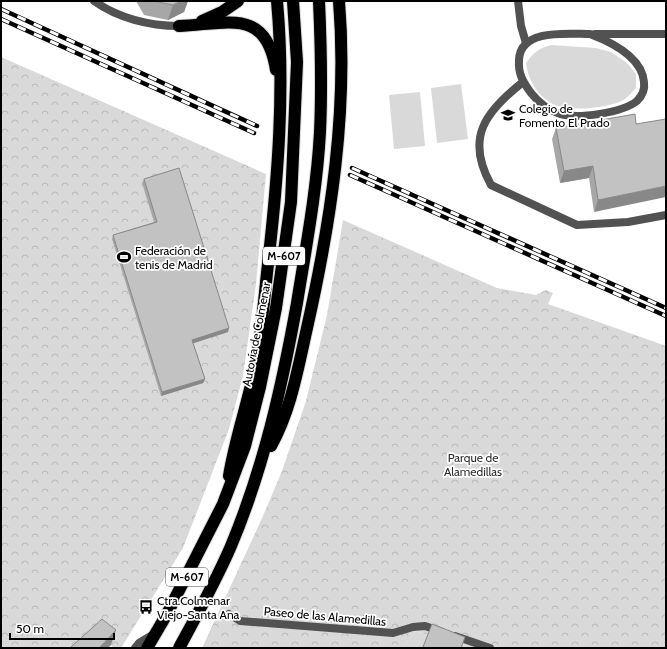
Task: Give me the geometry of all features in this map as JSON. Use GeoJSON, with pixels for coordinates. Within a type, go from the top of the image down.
{"type":"FeatureCollection","features":[{"type":"Feature","properties":{"kind":"highway"},"geometry":{"type":"LineString","coordinates":[[179,26],[212,17],[238,1]]}},
{"type":"Feature","properties":{"kind":"highway","name":"M-607"},"geometry":{"type":"LineString","coordinates":[[223,504],[233,451],[248,400],[257,352],[270,245],[280,131],[282,51],[277,1]]}},
{"type":"Feature","properties":{"kind":"highway","name":"Autovía de Colmenar"},"geometry":{"type":"LineString","coordinates":[[147,648],[158,631],[223,504],[245,446],[260,387],[276,308],[291,202],[297,62],[293,1]]}},
{"type":"Feature","properties":{"kind":"highway","name":"M-607"},"geometry":{"type":"LineString","coordinates":[[178,648],[204,602],[230,548],[262,463],[283,379],[308,233],[320,134],[322,62],[319,1]]}},
{"type":"Feature","properties":{"kind":"highway","name":"M-607"},"geometry":{"type":"LineString","coordinates":[[262,463],[279,431],[299,366],[331,211],[341,95],[339,1]]}},
{"type":"Feature","properties":{"kind":"highway"},"geometry":{"type":"LineString","coordinates":[[179,26],[232,22],[245,24],[260,31],[266,38],[274,59],[278,79],[280,131]]}},
{"type":"Feature","properties":{"kind":"street"},"geometry":{"type":"LineString","coordinates":[[94,1],[117,13],[141,22],[179,26]]}},
{"type":"Feature","properties":{"kind":"street"},"geometry":{"type":"LineString","coordinates":[[518,1],[521,26],[526,43]]}},
{"type":"Feature","properties":{"kind":"street"},"geometry":{"type":"LineString","coordinates":[[590,34],[608,41],[625,52],[641,69],[644,76],[644,88],[637,100],[614,110],[583,115],[561,114],[545,107],[523,82],[519,69],[519,55],[526,43],[535,38],[550,35],[590,34],[666,34]]}},
{"type":"Feature","properties":{"kind":"street"},"geometry":{"type":"LineString","coordinates":[[523,82],[488,114],[480,132],[480,153],[484,172],[491,185],[577,225],[628,222],[666,215]]}},
{"type":"Feature","properties":{"kind":"street","name":"Paseo de las Alamedillas"},"geometry":{"type":"LineString","coordinates":[[229,614],[240,621],[393,633],[413,627],[425,626],[490,648]]}},
{"type":"Feature","properties":{"kind":"street"},"geometry":{"type":"LineString","coordinates":[[135,648],[139,643],[158,631]]}},
{"type":"Feature","properties":{"kind":"green space"},"geometry":{"type":"Polygon","coordinates":[[[551,45],[596,48],[611,52],[627,63],[636,74],[636,88],[625,99],[611,105],[601,107],[580,109],[561,107],[549,102],[539,93],[532,82],[526,63],[537,51],[551,45]]]}},
{"type":"Feature","properties":{"kind":"green space","name":"Federación de tenis de Madrid"},"geometry":{"type":"Polygon","coordinates":[[[1,57],[266,174],[256,284],[243,376],[229,429],[183,548],[121,648],[114,648],[97,634],[81,648],[1,648],[1,57]]]}},
{"type":"Feature","properties":{"kind":"green space"},"geometry":{"type":"Polygon","coordinates":[[[461,84],[468,139],[437,143],[431,88],[461,84]]]}},
{"type":"Feature","properties":{"kind":"green space"},"geometry":{"type":"Polygon","coordinates":[[[420,92],[425,146],[394,149],[389,95],[420,92]]]}},
{"type":"Feature","properties":{"kind":"green space","name":"Parque de Alamedillas"},"geometry":{"type":"Polygon","coordinates":[[[343,220],[497,288],[536,295],[546,290],[553,293],[548,304],[666,346],[666,648],[466,648],[416,631],[402,648],[202,648],[263,516],[282,471],[306,401],[327,315],[343,220]]]}},
{"type":"Feature","properties":{"kind":"green space"},"geometry":{"type":"Polygon","coordinates":[[[416,631],[466,648],[402,648],[416,631]]]}},
{"type":"Feature","properties":{"kind":"building"},"geometry":{"type":"Polygon","coordinates":[[[153,1],[181,1],[173,5],[153,1]]]}},
{"type":"Feature","properties":{"kind":"building"},"geometry":{"type":"Polygon","coordinates":[[[635,114],[636,124],[666,119],[666,186],[598,200],[593,166],[564,171],[556,128],[635,114]]]}},
{"type":"Feature","properties":{"kind":"building"},"geometry":{"type":"Polygon","coordinates":[[[179,168],[229,328],[192,340],[205,379],[162,392],[113,235],[157,222],[144,179],[179,168]]]}},
{"type":"Feature","properties":{"kind":"building"},"geometry":{"type":"Polygon","coordinates":[[[102,619],[116,630],[99,648],[70,648],[102,619]]]}},
{"type":"Feature","properties":{"kind":"building"},"geometry":{"type":"Polygon","coordinates":[[[432,624],[465,637],[461,648],[423,647],[432,624]]]}},
{"type":"Feature","properties":{"kind":"railway"},"geometry":{"type":"LineString","coordinates":[[1,9],[257,126]]}},
{"type":"Feature","properties":{"kind":"railway"},"geometry":{"type":"LineString","coordinates":[[1,19],[254,133]]}},
{"type":"Feature","properties":{"kind":"railway"},"geometry":{"type":"LineString","coordinates":[[352,168],[666,308]]}},
{"type":"Feature","properties":{"kind":"railway"},"geometry":{"type":"LineString","coordinates":[[350,175],[666,316]]}},
{"type":"Feature","properties":{"kind":"place","name":"Colegio de Fomento El Prado"},"geometry":{"type":"Point","coordinates":[508,115]}},
{"type":"Feature","properties":{"kind":"place","name":"Federación de tenis de Madrid"},"geometry":{"type":"Point","coordinates":[124,257]}},
{"type":"Feature","properties":{"kind":"place","name":"Ctra.Colmenar Viejo-Santa Ana"},"geometry":{"type":"Point","coordinates":[146,607]}}]}
